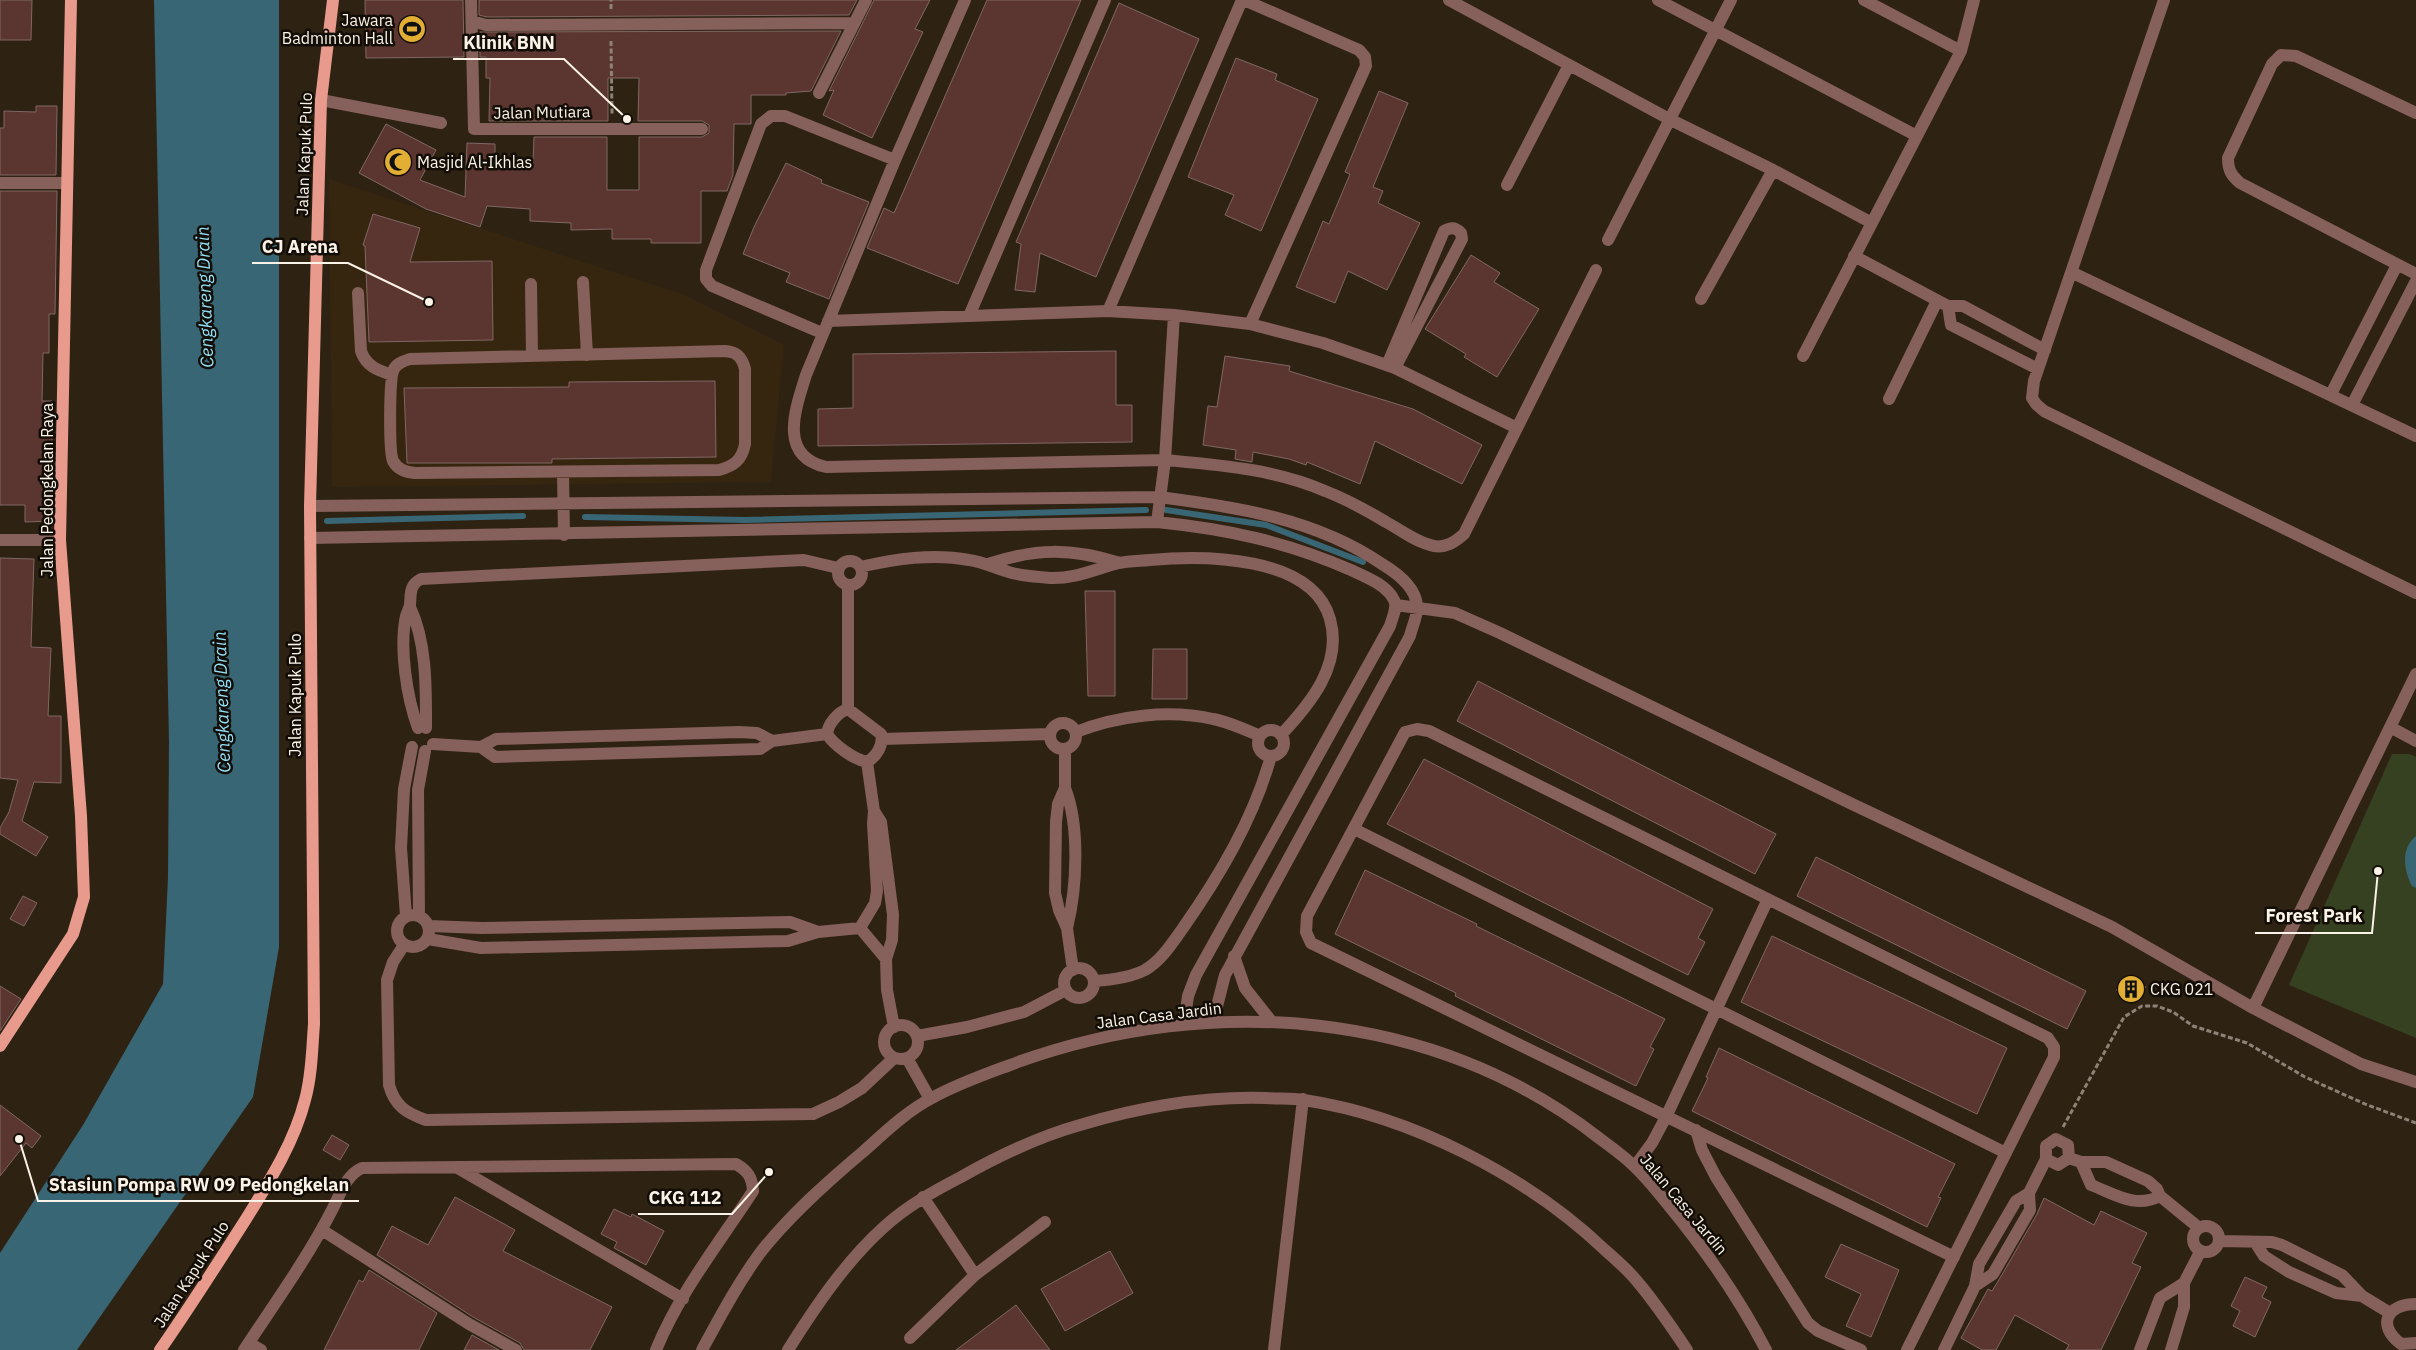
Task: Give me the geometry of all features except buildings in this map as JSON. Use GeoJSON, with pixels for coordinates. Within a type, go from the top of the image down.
{"type":"FeatureCollection","features":[{"type":"Feature","properties":{"kind":"main road","name":"Jalan Pedongkelan Raya"},"geometry":{"type":"LineString","coordinates":[[0,1046],[73,934],[84,897],[82,816],[60,540],[71,0]]}},
{"type":"Feature","properties":{"kind":"main road","name":"Jalan Kapuk Pulo"},"geometry":{"type":"LineString","coordinates":[[160,1350],[204,1286],[279,1163],[306,1099],[311,1064],[314,1024],[310,506],[321,100],[332,0]]}},
{"type":"Feature","properties":{"kind":"street"},"geometry":{"type":"LineString","coordinates":[[471,0],[472,21],[486,25],[854,23]]}},
{"type":"Feature","properties":{"kind":"street"},"geometry":{"type":"LineString","coordinates":[[819,93],[866,0]]}},
{"type":"Feature","properties":{"kind":"street"},"geometry":{"type":"LineString","coordinates":[[965,0],[895,160],[822,333],[806,376],[794,420],[794,433],[797,447],[803,457],[812,464],[826,467],[1165,460],[1242,468],[1300,482],[1347,500],[1421,542],[1434,546],[1446,546],[1464,534],[1596,270]]}},
{"type":"Feature","properties":{"kind":"street"},"geometry":{"type":"LineString","coordinates":[[969,316],[1106,0]]}},
{"type":"Feature","properties":{"kind":"street"},"geometry":{"type":"LineString","coordinates":[[1108,311],[1243,0],[1359,50],[1366,62],[1366,66],[1250,324]]}},
{"type":"Feature","properties":{"kind":"street"},"geometry":{"type":"LineString","coordinates":[[1449,0],[1671,120],[1773,170],[1872,223]]}},
{"type":"Feature","properties":{"kind":"street"},"geometry":{"type":"LineString","coordinates":[[1658,0],[1917,136]]}},
{"type":"Feature","properties":{"kind":"street"},"geometry":{"type":"LineString","coordinates":[[1608,240],[1671,120],[1730,0]]}},
{"type":"Feature","properties":{"kind":"street"},"geometry":{"type":"LineString","coordinates":[[1864,0],[1961,51]]}},
{"type":"Feature","properties":{"kind":"street"},"geometry":{"type":"LineString","coordinates":[[1803,356],[1961,51],[1974,0]]}},
{"type":"Feature","properties":{"kind":"street"},"geometry":{"type":"LineString","coordinates":[[2164,0],[2073,273],[2038,368],[2032,390],[2032,398],[2044,411],[2416,593]]}},
{"type":"Feature","properties":{"kind":"street","name":"Jalan Mutiara"},"geometry":{"type":"LineString","coordinates":[[472,21],[473,128],[702,128]]}},
{"type":"Feature","properties":{"kind":"street"},"geometry":{"type":"LineString","coordinates":[[2416,113],[2296,56],[2281,55],[2272,64],[2228,158],[2228,167],[2231,175],[2240,183],[2416,274]]}},
{"type":"Feature","properties":{"kind":"street"},"geometry":{"type":"LineString","coordinates":[[1507,185],[1570,66]]}},
{"type":"Feature","properties":{"kind":"street"},"geometry":{"type":"LineString","coordinates":[[321,100],[441,123]]}},
{"type":"Feature","properties":{"kind":"street"},"geometry":{"type":"LineString","coordinates":[[822,333],[712,286],[706,279],[706,270],[761,124],[771,116],[786,116],[895,160]]}},
{"type":"Feature","properties":{"kind":"street"},"geometry":{"type":"LineString","coordinates":[[1701,298],[1773,170]]}},
{"type":"Feature","properties":{"kind":"street"},"geometry":{"type":"LineString","coordinates":[[0,183],[67,183]]}},
{"type":"Feature","properties":{"kind":"street"},"geometry":{"type":"LineString","coordinates":[[1456,228],[1461,233],[1462,240],[1391,367],[1444,231],[1456,228]]}},
{"type":"Feature","properties":{"kind":"street"},"geometry":{"type":"LineString","coordinates":[[1854,256],[1943,304],[1963,306],[2045,350]]}},
{"type":"Feature","properties":{"kind":"street"},"geometry":{"type":"LineString","coordinates":[[2331,394],[2397,265]]}},
{"type":"Feature","properties":{"kind":"street"},"geometry":{"type":"LineString","coordinates":[[2073,273],[2416,436]]}},
{"type":"Feature","properties":{"kind":"street"},"geometry":{"type":"LineString","coordinates":[[2352,405],[2416,281]]}},
{"type":"Feature","properties":{"kind":"street"},"geometry":{"type":"LineString","coordinates":[[583,282],[587,355]]}},
{"type":"Feature","properties":{"kind":"street"},"geometry":{"type":"LineString","coordinates":[[531,284],[532,356]]}},
{"type":"Feature","properties":{"kind":"street"},"geometry":{"type":"LineString","coordinates":[[358,293],[361,351],[364,359],[370,366],[392,375]]}},
{"type":"Feature","properties":{"kind":"street"},"geometry":{"type":"LineString","coordinates":[[1943,304],[1951,325],[2038,368]]}},
{"type":"Feature","properties":{"kind":"street"},"geometry":{"type":"LineString","coordinates":[[1889,398],[1943,304]]}},
{"type":"Feature","properties":{"kind":"street"},"geometry":{"type":"LineString","coordinates":[[828,321],[1108,311],[1174,315],[1250,324],[1323,343],[1391,367],[1517,428]]}},
{"type":"Feature","properties":{"kind":"street"},"geometry":{"type":"LineString","coordinates":[[1157,522],[1165,460],[1174,315]]}},
{"type":"Feature","properties":{"kind":"street"},"geometry":{"type":"LineString","coordinates":[[725,351],[738,355],[743,360],[744,368],[746,444],[744,453],[738,462],[719,470],[405,472],[397,467],[390,453],[392,375],[398,364],[410,359],[532,356],[725,351]]}},
{"type":"Feature","properties":{"kind":"street"},"geometry":{"type":"LineString","coordinates":[[563,472],[564,535]]}},
{"type":"Feature","properties":{"kind":"street"},"geometry":{"type":"LineString","coordinates":[[310,506],[1159,497],[1225,505],[1282,518],[1327,534],[1364,551],[1401,576],[1410,589],[1418,606],[1410,636],[1234,956],[1220,990],[1213,1022]]}},
{"type":"Feature","properties":{"kind":"street"},"geometry":{"type":"LineString","coordinates":[[310,538],[564,535],[1157,522],[1223,529],[1276,542],[1320,557],[1382,586],[1394,598],[1396,605],[1390,626],[1196,975],[1188,996],[1184,1024]]}},
{"type":"Feature","properties":{"kind":"street"},"geometry":{"type":"LineString","coordinates":[[0,540],[60,540]]}},
{"type":"Feature","properties":{"kind":"street"},"geometry":{"type":"LineString","coordinates":[[988,564],[1029,552],[1050,551],[1089,555],[1120,563]]}},
{"type":"Feature","properties":{"kind":"street"},"geometry":{"type":"LineString","coordinates":[[860,567],[885,561],[927,557],[968,559],[1012,573],[1051,578],[1097,571],[1120,563],[1177,557],[1232,560],[1282,573],[1313,590],[1323,601],[1333,629],[1332,648],[1326,674],[1319,691],[1309,706],[1281,735]]}},
{"type":"Feature","properties":{"kind":"street"},"geometry":{"type":"LineString","coordinates":[[419,915],[418,790],[433,735],[422,728],[407,678],[404,636],[412,586],[416,581],[429,577],[804,560],[838,568],[849,561],[853,561],[860,567],[862,572],[858,582],[848,585]]}},
{"type":"Feature","properties":{"kind":"street"},"geometry":{"type":"LineString","coordinates":[[838,568],[839,579],[848,585]]}},
{"type":"Feature","properties":{"kind":"street"},"geometry":{"type":"LineString","coordinates":[[848,585],[848,709]]}},
{"type":"Feature","properties":{"kind":"street"},"geometry":{"type":"LineString","coordinates":[[1396,605],[1418,606],[1455,613],[1500,633],[1852,804],[2112,927],[2253,1008],[2361,1064],[2416,1082]]}},
{"type":"Feature","properties":{"kind":"street"},"geometry":{"type":"LineString","coordinates":[[410,606],[420,634],[425,679],[422,728]]}},
{"type":"Feature","properties":{"kind":"street"},"geometry":{"type":"LineString","coordinates":[[2253,1008],[2416,674]]}},
{"type":"Feature","properties":{"kind":"street"},"geometry":{"type":"LineString","coordinates":[[848,709],[828,726],[827,734],[833,742],[858,759],[867,762]]}},
{"type":"Feature","properties":{"kind":"street"},"geometry":{"type":"LineString","coordinates":[[848,709],[878,731],[882,739]]}},
{"type":"Feature","properties":{"kind":"street"},"geometry":{"type":"LineString","coordinates":[[1076,732],[1099,723],[1118,719],[1185,716],[1212,718],[1260,736]]}},
{"type":"Feature","properties":{"kind":"street"},"geometry":{"type":"LineString","coordinates":[[1062,723],[1073,727],[1076,732],[1074,743],[1065,749],[1055,747],[1052,744],[1050,734],[1056,724],[1062,723]]}},
{"type":"Feature","properties":{"kind":"street"},"geometry":{"type":"LineString","coordinates":[[2390,727],[2416,740]]}},
{"type":"Feature","properties":{"kind":"street"},"geometry":{"type":"LineString","coordinates":[[406,916],[401,848],[403,798],[412,747],[410,736],[422,728]]}},
{"type":"Feature","properties":{"kind":"street"},"geometry":{"type":"LineString","coordinates":[[1906,1350],[1954,1257],[2054,1057],[2054,1047],[2048,1038],[1429,731],[1417,729],[1405,732],[1308,916],[1306,932],[1311,943],[1954,1257]]}},
{"type":"Feature","properties":{"kind":"street"},"geometry":{"type":"LineString","coordinates":[[1270,730],[1281,735],[1284,746],[1277,755],[1266,755],[1258,747],[1260,736],[1270,730]]}},
{"type":"Feature","properties":{"kind":"street"},"geometry":{"type":"LineString","coordinates":[[412,747],[416,750],[481,747],[496,739],[739,732],[757,733],[772,741]]}},
{"type":"Feature","properties":{"kind":"street"},"geometry":{"type":"LineString","coordinates":[[481,747],[495,757],[760,749],[772,741],[827,734]]}},
{"type":"Feature","properties":{"kind":"street"},"geometry":{"type":"LineString","coordinates":[[882,739],[1050,734]]}},
{"type":"Feature","properties":{"kind":"street"},"geometry":{"type":"LineString","coordinates":[[867,762],[874,757],[882,739]]}},
{"type":"Feature","properties":{"kind":"street"},"geometry":{"type":"LineString","coordinates":[[1065,749],[1065,788],[1072,804],[1074,822],[1074,892],[1067,928]]}},
{"type":"Feature","properties":{"kind":"street"},"geometry":{"type":"LineString","coordinates":[[1094,982],[1131,975],[1145,970],[1159,960],[1200,903],[1232,849],[1252,812],[1272,756]]}},
{"type":"Feature","properties":{"kind":"street"},"geometry":{"type":"LineString","coordinates":[[860,928],[875,903],[877,891],[874,811],[867,762]]}},
{"type":"Feature","properties":{"kind":"street"},"geometry":{"type":"LineString","coordinates":[[1065,788],[1058,804],[1056,822],[1055,893],[1059,910],[1067,928],[1073,970]]}},
{"type":"Feature","properties":{"kind":"street"},"geometry":{"type":"LineString","coordinates":[[874,811],[881,822],[892,902],[893,928],[886,959],[887,990],[894,1027]]}},
{"type":"Feature","properties":{"kind":"street"},"geometry":{"type":"LineString","coordinates":[[1354,829],[2006,1153]]}},
{"type":"Feature","properties":{"kind":"street"},"geometry":{"type":"LineString","coordinates":[[1634,1166],[1652,1142],[1666,1118],[1768,899]]}},
{"type":"Feature","properties":{"kind":"street"},"geometry":{"type":"LineString","coordinates":[[419,915],[425,919],[428,932],[418,947],[404,945],[398,938],[396,930],[399,921],[406,916],[419,915]]}},
{"type":"Feature","properties":{"kind":"street"},"geometry":{"type":"LineString","coordinates":[[428,932],[482,928],[790,922],[818,932]]}},
{"type":"Feature","properties":{"kind":"street"},"geometry":{"type":"LineString","coordinates":[[428,932],[480,948],[788,940],[818,932],[860,928]]}},
{"type":"Feature","properties":{"kind":"street"},"geometry":{"type":"LineString","coordinates":[[860,928],[886,959]]}},
{"type":"Feature","properties":{"kind":"street"},"geometry":{"type":"LineString","coordinates":[[404,945],[393,962],[387,980],[389,1085],[399,1107],[410,1115],[426,1120],[813,1114],[839,1102],[862,1088],[901,1058],[917,1049],[917,1036],[907,1027],[894,1027],[885,1036],[885,1049],[901,1058],[930,1099]]}},
{"type":"Feature","properties":{"kind":"street"},"geometry":{"type":"LineString","coordinates":[[1234,956],[1245,988],[1271,1021]]}},
{"type":"Feature","properties":{"kind":"street"},"geometry":{"type":"LineString","coordinates":[[1084,969],[1089,972],[1094,982],[1093,987],[1086,996],[1075,998],[1066,990],[1064,981],[1069,972],[1073,970],[1084,969]]}},
{"type":"Feature","properties":{"kind":"street"},"geometry":{"type":"LineString","coordinates":[[917,1036],[967,1027],[1024,1012],[1066,990]]}},
{"type":"Feature","properties":{"kind":"street","name":"Jalan Casa Jardin"},"geometry":{"type":"LineString","coordinates":[[702,1350],[728,1303],[760,1254],[797,1212],[885,1133],[930,1099],[963,1083],[1060,1048],[1112,1035],[1184,1024],[1271,1021],[1342,1028],[1386,1038],[1436,1052],[1494,1074],[1540,1096],[1578,1122],[1634,1166],[1705,1249],[1748,1314],[1766,1350]]}},
{"type":"Feature","properties":{"kind":"street"},"geometry":{"type":"LineString","coordinates":[[788,1350],[812,1312],[838,1278],[884,1227],[923,1197],[1001,1155],[1046,1135],[1102,1118],[1179,1102],[1239,1097],[1303,1099],[1374,1117],[1446,1143],[1513,1180],[1577,1223],[1635,1278],[1687,1350]]}},
{"type":"Feature","properties":{"kind":"street"},"geometry":{"type":"LineString","coordinates":[[1274,1350],[1303,1099]]}},
{"type":"Feature","properties":{"kind":"street"},"geometry":{"type":"LineString","coordinates":[[1696,1130],[1702,1150],[1716,1176],[1808,1323],[1818,1331],[1861,1350]]}},
{"type":"Feature","properties":{"kind":"street"},"geometry":{"type":"LineString","coordinates":[[1944,1350],[1976,1286],[1993,1274],[2030,1210],[2029,1193],[2046,1159],[2046,1146],[2056,1139],[2068,1145],[2091,1185],[2137,1203],[2148,1203],[2160,1196]]}},
{"type":"Feature","properties":{"kind":"street"},"geometry":{"type":"LineString","coordinates":[[2046,1159],[2058,1165],[2075,1160],[2106,1162],[2148,1181],[2160,1196],[2198,1227]]}},
{"type":"Feature","properties":{"kind":"street"},"geometry":{"type":"LineString","coordinates":[[261,1350],[247,1346],[322,1230],[353,1172],[362,1168],[736,1164],[746,1170],[752,1180],[753,1191],[665,1328],[656,1350]]}},
{"type":"Feature","properties":{"kind":"street"},"geometry":{"type":"LineString","coordinates":[[456,1167],[683,1299]]}},
{"type":"Feature","properties":{"kind":"street"},"geometry":{"type":"LineString","coordinates":[[923,1197],[975,1275]]}},
{"type":"Feature","properties":{"kind":"street"},"geometry":{"type":"LineString","coordinates":[[910,1338],[975,1275],[1046,1222]]}},
{"type":"Feature","properties":{"kind":"street"},"geometry":{"type":"LineString","coordinates":[[2209,1225],[2217,1231],[2220,1241],[2213,1251],[2200,1252],[2193,1245],[2192,1235],[2198,1227],[2209,1225]]}},
{"type":"Feature","properties":{"kind":"street"},"geometry":{"type":"LineString","coordinates":[[322,1230],[469,1324],[516,1350]]}},
{"type":"Feature","properties":{"kind":"street"},"geometry":{"type":"LineString","coordinates":[[2220,1241],[2272,1242],[2282,1245],[2342,1275],[2362,1296],[2390,1313]]}},
{"type":"Feature","properties":{"kind":"street"},"geometry":{"type":"LineString","coordinates":[[2255,1242],[2264,1256],[2289,1272],[2336,1293],[2362,1296]]}},
{"type":"Feature","properties":{"kind":"street"},"geometry":{"type":"LineString","coordinates":[[2170,1350],[2184,1307],[2184,1283],[2200,1252]]}},
{"type":"Feature","properties":{"kind":"street"},"geometry":{"type":"LineString","coordinates":[[2140,1350],[2160,1298],[2184,1283]]}},
{"type":"Feature","properties":{"kind":"street"},"geometry":{"type":"LineString","coordinates":[[2416,1304],[2401,1304],[2390,1313],[2386,1325],[2391,1337],[2399,1347],[2416,1343]]}},
{"type":"Feature","properties":{"kind":"path"},"geometry":{"type":"LineString","coordinates":[[611,0],[612,127]]}},
{"type":"Feature","properties":{"kind":"path"},"geometry":{"type":"LineString","coordinates":[[2056,1139],[2124,1017],[2142,1006],[2157,1006],[2173,1012],[2192,1026],[2247,1043],[2305,1076],[2365,1104],[2416,1123]]}},
{"type":"Feature","properties":{"kind":"shaded area"},"geometry":{"type":"Polygon","coordinates":[[[329,179],[682,294],[784,345],[771,482],[332,487],[329,179]]]}},
{"type":"Feature","properties":{"kind":"green space"},"geometry":{"type":"Polygon","coordinates":[[[2392,754],[2410,754],[2416,757],[2416,1038],[2289,985],[2392,754]]]}},
{"type":"Feature","properties":{"kind":"water","name":"Cengkareng Drain"},"geometry":{"type":"Polygon","coordinates":[[[154,0],[279,0],[279,947],[253,1097],[77,1350],[0,1350],[0,1253],[83,1125],[163,984],[168,877],[169,742],[154,0]]]}},
{"type":"Feature","properties":{"kind":"water"},"geometry":{"type":"Polygon","coordinates":[[[2416,836],[2416,888],[2412,886],[2409,880],[2405,860],[2408,847],[2416,836]]]}},
{"type":"Feature","properties":{"kind":"waterway"},"geometry":{"type":"LineString","coordinates":[[585,517],[745,520],[1146,510]]}},
{"type":"Feature","properties":{"kind":"waterway"},"geometry":{"type":"LineString","coordinates":[[1166,510],[1266,525],[1363,562]]}},
{"type":"Feature","properties":{"kind":"waterway"},"geometry":{"type":"LineString","coordinates":[[327,521],[523,516]]}},
{"type":"Feature","properties":{"kind":"place","name":"Jawara Badminton Hall"},"geometry":{"type":"Point","coordinates":[412,29]}},
{"type":"Feature","properties":{"kind":"place","name":"Klinik BNN"},"geometry":{"type":"Point","coordinates":[627,119]}},
{"type":"Feature","properties":{"kind":"place","name":"Masjid Al-Ikhlas"},"geometry":{"type":"Point","coordinates":[398,162]}},
{"type":"Feature","properties":{"kind":"place","name":"CJ Arena"},"geometry":{"type":"Point","coordinates":[429,302]}},
{"type":"Feature","properties":{"kind":"place","name":"Forest Park"},"geometry":{"type":"Point","coordinates":[2378,871]}},
{"type":"Feature","properties":{"kind":"place","name":"CKG 021"},"geometry":{"type":"Point","coordinates":[2131,989]}},
{"type":"Feature","properties":{"kind":"place","name":"Stasiun Pompa RW 09 Pedongkelan"},"geometry":{"type":"Point","coordinates":[19,1139]}},
{"type":"Feature","properties":{"kind":"place","name":"CKG 112"},"geometry":{"type":"Point","coordinates":[769,1172]}}]}
